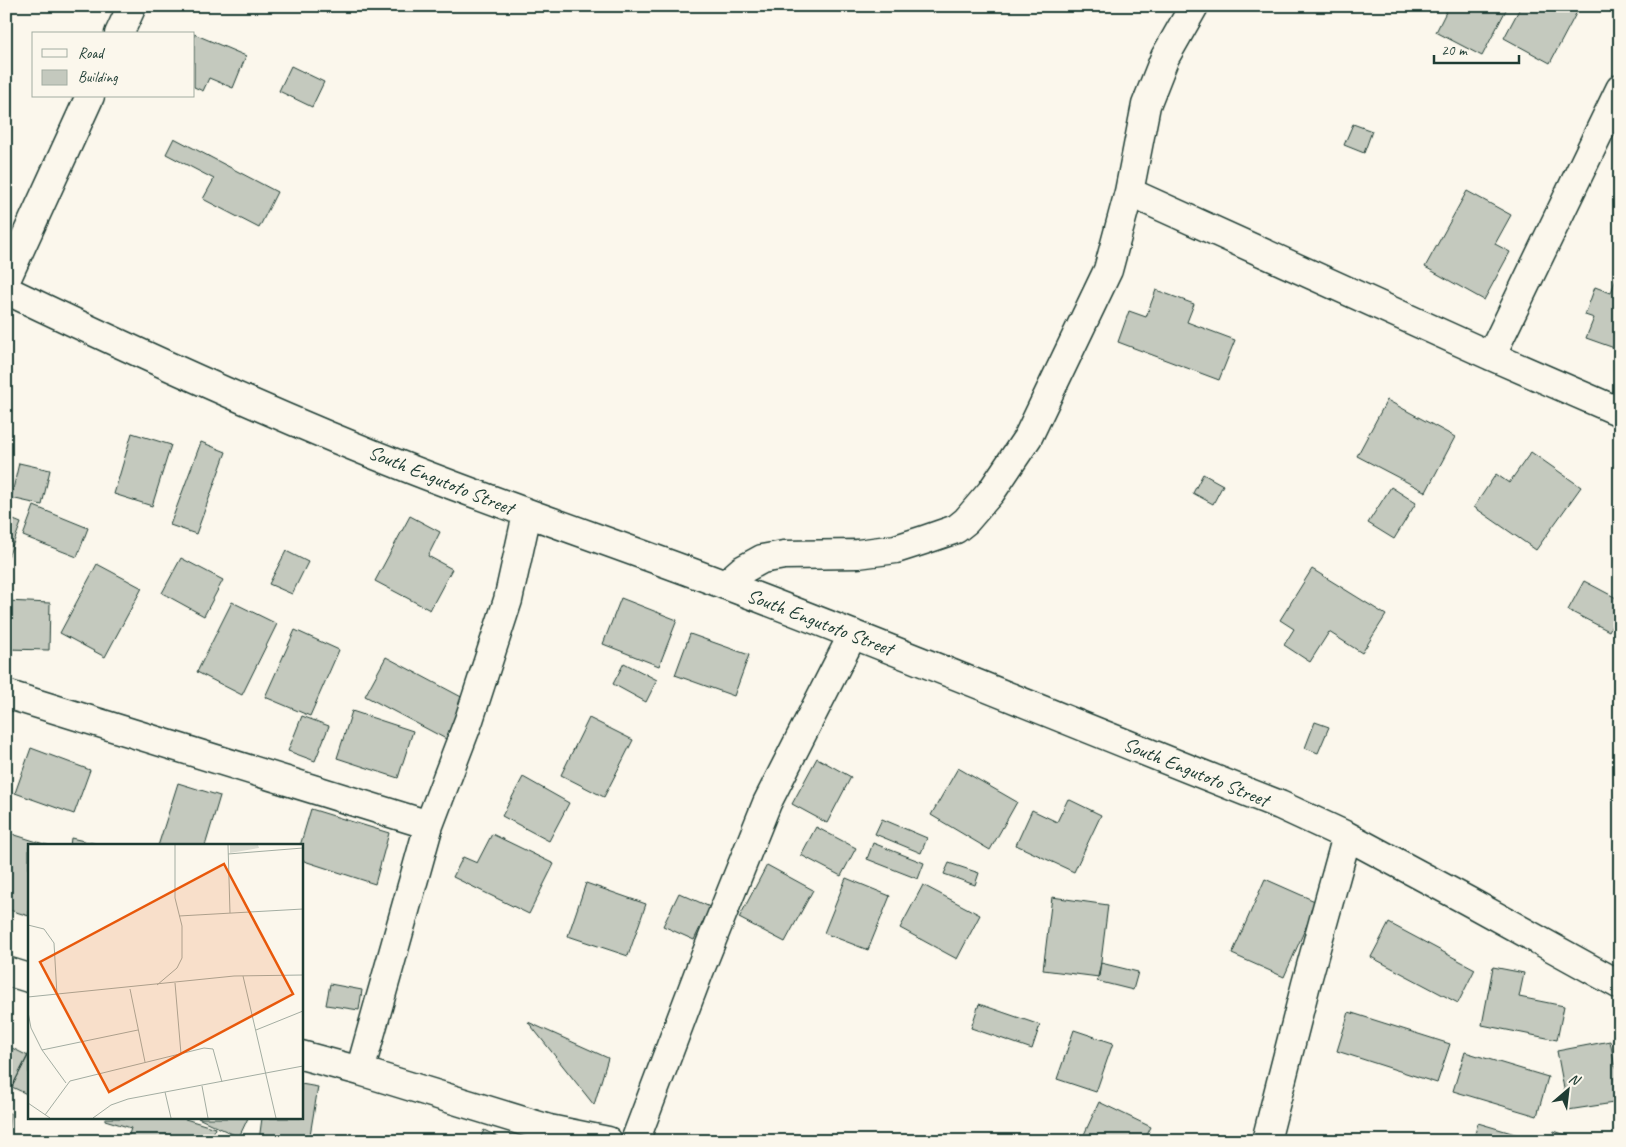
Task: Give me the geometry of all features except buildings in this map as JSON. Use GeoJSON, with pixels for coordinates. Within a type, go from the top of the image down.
{"type":"FeatureCollection","features":[{"type":"Feature","properties":{"kind":"street"},"geometry":{"type":"LineString","coordinates":[[120,32],[132,6]]}},
{"type":"Feature","properties":{"kind":"street"},"geometry":{"type":"LineString","coordinates":[[725,585],[742,570],[762,559],[784,555],[858,554],[896,549],[956,529],[966,521],[992,492],[1028,436],[1108,270],[1129,192],[1146,105],[1165,58],[1194,6]]}},
{"type":"Feature","properties":{"kind":"street"},"geometry":{"type":"LineString","coordinates":[[1491,356],[1620,89]]}},
{"type":"Feature","properties":{"kind":"street"},"geometry":{"type":"LineString","coordinates":[[6,280],[89,98]]}},
{"type":"Feature","properties":{"kind":"street"},"geometry":{"type":"LineString","coordinates":[[1129,192],[1491,356],[1620,412]]}},
{"type":"Feature","properties":{"kind":"street","name":"South Engutoto Street"},"geometry":{"type":"LineString","coordinates":[[6,290],[100,335],[408,468],[527,514],[725,585],[854,634],[1280,805],[1346,836],[1620,985]]}},
{"type":"Feature","properties":{"kind":"street"},"geometry":{"type":"LineString","coordinates":[[360,1071],[429,825],[469,720],[508,600],[527,514]]}},
{"type":"Feature","properties":{"kind":"street"},"geometry":{"type":"LineString","coordinates":[[635,1141],[766,803],[854,634]]}},
{"type":"Feature","properties":{"kind":"street"},"geometry":{"type":"LineString","coordinates":[[6,694],[429,825]]}},
{"type":"Feature","properties":{"kind":"street"},"geometry":{"type":"LineString","coordinates":[[1266,1141],[1346,836]]}},
{"type":"Feature","properties":{"kind":"street"},"geometry":{"type":"LineString","coordinates":[[6,972],[28,978]]}},
{"type":"Feature","properties":{"kind":"street"},"geometry":{"type":"LineString","coordinates":[[302,1055],[360,1071],[549,1129],[608,1141]]}}]}
